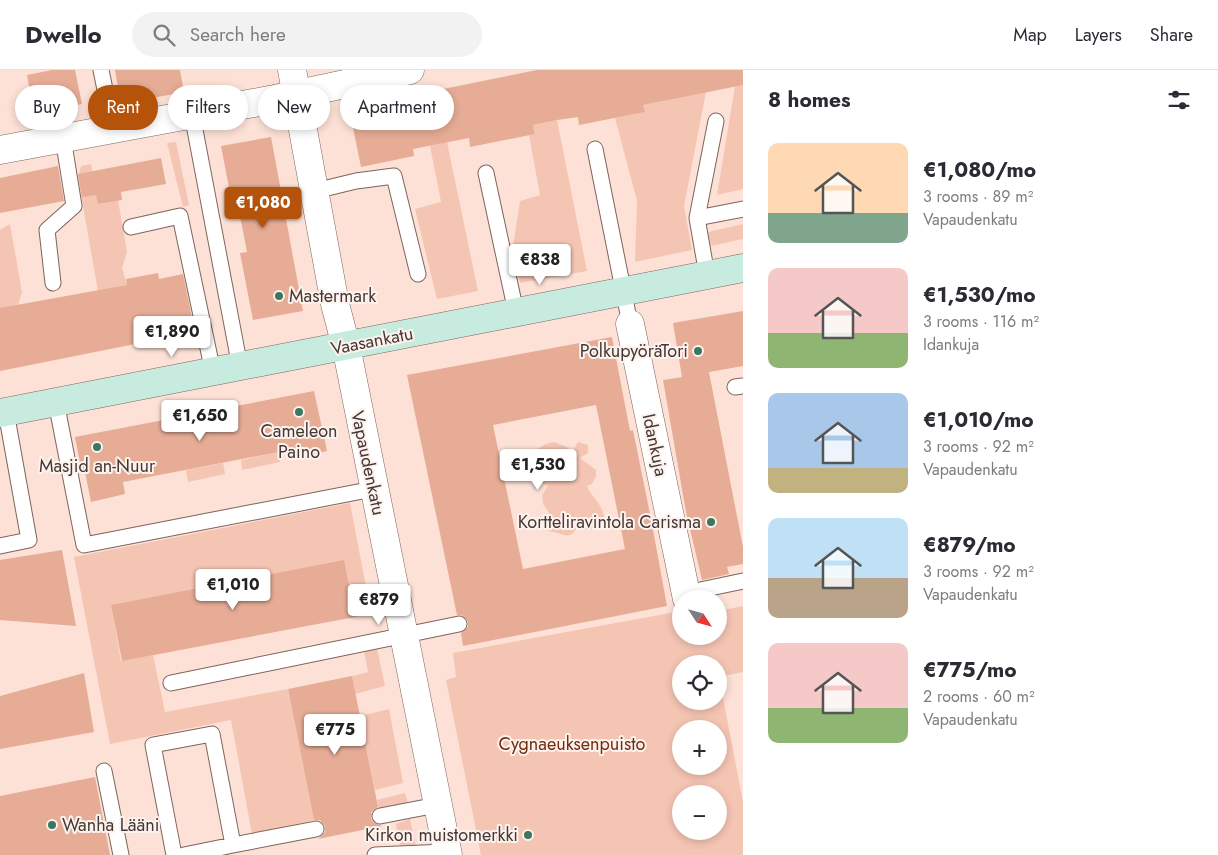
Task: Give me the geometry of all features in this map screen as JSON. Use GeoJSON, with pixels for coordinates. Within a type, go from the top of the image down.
{"type":"FeatureCollection","features":[{"type":"Feature","properties":{"kind":"main road","name":"Vaasankatu"},"geometry":{"type":"LineString","coordinates":[[3,412],[743,268]]}},
{"type":"Feature","properties":{"kind":"street"},"geometry":{"type":"LineString","coordinates":[[248,96],[294,82],[410,70]]}},
{"type":"Feature","properties":{"kind":"street","name":"Vapaudenkatu"},"geometry":{"type":"LineString","coordinates":[[294,82],[335,304],[346,346],[447,854]]}},
{"type":"Feature","properties":{"kind":"street"},"geometry":{"type":"LineString","coordinates":[[0,150],[107,130]]}},
{"type":"Feature","properties":{"kind":"street","name":"Idankuja"},"geometry":{"type":"LineString","coordinates":[[630,324],[685,590]]}},
{"type":"Feature","properties":{"kind":"lane"},"geometry":{"type":"LineString","coordinates":[[101,70],[104,85]]}},
{"type":"Feature","properties":{"kind":"lane"},"geometry":{"type":"LineString","coordinates":[[708,275],[697,218],[716,121]]}},
{"type":"Feature","properties":{"kind":"lane"},"geometry":{"type":"LineString","coordinates":[[195,130],[240,367]]}},
{"type":"Feature","properties":{"kind":"lane"},"geometry":{"type":"LineString","coordinates":[[52,283],[47,230],[74,206],[63,138]]}},
{"type":"Feature","properties":{"kind":"lane","name":"Idankuja"},"geometry":{"type":"LineString","coordinates":[[595,149],[630,324]]}},
{"type":"Feature","properties":{"kind":"lane"},"geometry":{"type":"LineString","coordinates":[[486,173],[516,312]]}},
{"type":"Feature","properties":{"kind":"lane"},"geometry":{"type":"LineString","coordinates":[[315,191],[356,181],[394,176],[418,274]]}},
{"type":"Feature","properties":{"kind":"lane"},"geometry":{"type":"LineString","coordinates":[[697,218],[743,209]]}},
{"type":"Feature","properties":{"kind":"lane"},"geometry":{"type":"LineString","coordinates":[[131,227],[180,216],[213,372]]}},
{"type":"Feature","properties":{"kind":"lane"},"geometry":{"type":"LineString","coordinates":[[56,402],[84,545],[373,489]]}},
{"type":"Feature","properties":{"kind":"lane"},"geometry":{"type":"LineString","coordinates":[[0,546],[29,540],[3,412]]}},
{"type":"Feature","properties":{"kind":"lane"},"geometry":{"type":"LineString","coordinates":[[710,590],[743,582]]}},
{"type":"Feature","properties":{"kind":"lane"},"geometry":{"type":"LineString","coordinates":[[171,682],[403,637],[459,624]]}},
{"type":"Feature","properties":{"kind":"lane"},"geometry":{"type":"LineString","coordinates":[[174,855],[153,745],[212,734],[233,845]]}},
{"type":"Feature","properties":{"kind":"lane"},"geometry":{"type":"LineString","coordinates":[[104,771],[121,855]]}},
{"type":"Feature","properties":{"kind":"lane"},"geometry":{"type":"LineString","coordinates":[[380,816],[437,805]]}},
{"type":"Feature","properties":{"kind":"lane"},"geometry":{"type":"LineString","coordinates":[[184,855],[316,829]]}},
{"type":"Feature","properties":{"kind":"lane"},"geometry":{"type":"LineString","coordinates":[[375,855],[447,854]]}},
{"type":"Feature","properties":{"kind":"green space"},"geometry":{"type":"Polygon","coordinates":[[[743,85],[743,189],[717,195],[735,86],[743,85]]]}},
{"type":"Feature","properties":{"kind":"green space"},"geometry":{"type":"Polygon","coordinates":[[[706,92],[684,206],[692,250],[635,262],[637,201],[615,118],[645,112],[643,105],[706,92]]]}},
{"type":"Feature","properties":{"kind":"green space"},"geometry":{"type":"Polygon","coordinates":[[[557,120],[587,271],[520,283],[513,246],[520,201],[540,195],[529,135],[535,134],[533,125],[557,120]]]}},
{"type":"Feature","properties":{"kind":"green space"},"geometry":{"type":"Polygon","coordinates":[[[176,142],[189,205],[183,207],[167,143],[176,142]]]}},
{"type":"Feature","properties":{"kind":"green space"},"geometry":{"type":"Polygon","coordinates":[[[447,142],[478,291],[437,299],[415,209],[441,202],[430,146],[447,142]]]}},
{"type":"Feature","properties":{"kind":"green space"},"geometry":{"type":"Polygon","coordinates":[[[91,164],[98,204],[118,200],[127,252],[122,268],[127,285],[98,291],[78,178],[81,166],[91,164]]]}},
{"type":"Feature","properties":{"kind":"green space"},"geometry":{"type":"Polygon","coordinates":[[[10,224],[22,292],[16,312],[0,315],[0,230],[10,224]]]}},
{"type":"Feature","properties":{"kind":"green space"},"geometry":{"type":"Polygon","coordinates":[[[743,224],[743,239],[711,246],[708,232],[743,224]]]}},
{"type":"Feature","properties":{"kind":"green space"},"geometry":{"type":"Polygon","coordinates":[[[554,442],[567,447],[570,452],[573,451],[578,442],[588,445],[588,453],[580,458],[596,470],[596,476],[592,484],[587,486],[601,508],[604,517],[595,528],[583,530],[578,526],[572,534],[567,535],[550,531],[544,525],[551,516],[543,504],[542,495],[548,486],[533,476],[530,462],[532,455],[537,450],[554,442]]]}},
{"type":"Feature","properties":{"kind":"green space"},"geometry":{"type":"Polygon","coordinates":[[[278,452],[280,462],[242,470],[241,460],[278,452]]]}},
{"type":"Feature","properties":{"kind":"green space"},"geometry":{"type":"Polygon","coordinates":[[[223,463],[225,474],[188,482],[186,470],[223,463]]]}},
{"type":"Feature","properties":{"kind":"green space"},"geometry":{"type":"Polygon","coordinates":[[[350,503],[371,613],[355,617],[111,605],[121,661],[153,655],[165,712],[288,689],[314,820],[252,834],[231,720],[110,744],[74,557],[350,503]]]}},
{"type":"Feature","properties":{"kind":"green space","name":"Cygnaeuksenpuisto"},"geometry":{"type":"Polygon","coordinates":[[[743,606],[743,672],[727,675],[727,655],[672,655],[672,710],[725,710],[743,802],[743,855],[481,855],[446,680],[456,677],[453,653],[672,613],[672,645],[728,645],[728,609],[743,606]]]}},
{"type":"Feature","properties":{"kind":"green space"},"geometry":{"type":"Polygon","coordinates":[[[377,648],[385,686],[355,694],[352,676],[368,672],[364,651],[377,648]]]}},
{"type":"Feature","properties":{"kind":"green space"},"geometry":{"type":"Polygon","coordinates":[[[389,709],[403,783],[375,790],[360,716],[389,709]]]}},
{"type":"Feature","properties":{"kind":"green space"},"geometry":{"type":"Polygon","coordinates":[[[405,793],[408,804],[379,810],[377,800],[405,793]]]}},
{"type":"Feature","properties":{"kind":"green space"},"geometry":{"type":"Polygon","coordinates":[[[410,819],[416,847],[400,846],[396,824],[410,819]]]}},
{"type":"Feature","properties":{"kind":"building"},"geometry":{"type":"Polygon","coordinates":[[[52,70],[75,70],[82,104],[78,105],[78,85],[29,85],[27,75],[52,70]]]}},
{"type":"Feature","properties":{"kind":"building"},"geometry":{"type":"Polygon","coordinates":[[[115,70],[180,70],[183,85],[168,85],[168,95],[158,97],[158,85],[118,85],[115,70]]]}},
{"type":"Feature","properties":{"kind":"building"},"geometry":{"type":"Polygon","coordinates":[[[537,70],[743,70],[743,85],[643,105],[645,112],[579,125],[578,117],[557,120],[533,125],[535,134],[470,147],[469,138],[413,149],[414,156],[361,167],[353,130],[454,130],[454,87],[537,70]]]}},
{"type":"Feature","properties":{"kind":"building"},"geometry":{"type":"Polygon","coordinates":[[[271,137],[303,311],[253,320],[240,253],[247,252],[238,206],[233,208],[221,146],[271,137]]]}},
{"type":"Feature","properties":{"kind":"building"},"geometry":{"type":"Polygon","coordinates":[[[161,158],[166,184],[121,192],[122,200],[98,204],[96,195],[82,197],[78,174],[161,158]]]}},
{"type":"Feature","properties":{"kind":"building"},"geometry":{"type":"Polygon","coordinates":[[[58,166],[64,201],[0,213],[0,178],[58,166]]]}},
{"type":"Feature","properties":{"kind":"building"},"geometry":{"type":"Polygon","coordinates":[[[158,273],[159,279],[183,274],[195,332],[0,371],[0,308],[127,285],[126,279],[158,273]]]}},
{"type":"Feature","properties":{"kind":"building"},"geometry":{"type":"Polygon","coordinates":[[[743,311],[743,366],[709,372],[743,547],[743,564],[727,567],[729,574],[702,580],[686,512],[663,380],[682,377],[673,323],[743,311]]]}},
{"type":"Feature","properties":{"kind":"building"},"geometry":{"type":"Polygon","coordinates":[[[612,337],[630,431],[633,430],[667,606],[463,646],[461,633],[468,627],[468,622],[462,615],[457,615],[407,375],[612,337]],[[596,405],[493,425],[523,569],[625,549],[596,405]]]}},
{"type":"Feature","properties":{"kind":"building"},"geometry":{"type":"Polygon","coordinates":[[[314,391],[327,451],[290,459],[289,450],[123,482],[125,494],[91,502],[85,472],[82,473],[75,437],[314,391]]]}},
{"type":"Feature","properties":{"kind":"building"},"geometry":{"type":"Polygon","coordinates":[[[62,550],[76,626],[0,620],[0,560],[62,550]]]}},
{"type":"Feature","properties":{"kind":"building"},"geometry":{"type":"Polygon","coordinates":[[[344,560],[355,617],[122,661],[111,605],[344,560]]]}},
{"type":"Feature","properties":{"kind":"building"},"geometry":{"type":"Polygon","coordinates":[[[84,673],[94,732],[0,749],[0,696],[84,673]]]}},
{"type":"Feature","properties":{"kind":"building"},"geometry":{"type":"Polygon","coordinates":[[[352,676],[378,807],[371,812],[371,818],[373,822],[382,826],[318,839],[325,832],[325,827],[320,820],[314,820],[288,689],[352,676]]]}},
{"type":"Feature","properties":{"kind":"building","name":"Wanha Lääni"},"geometry":{"type":"Polygon","coordinates":[[[95,777],[110,855],[0,855],[0,796],[95,777]]]}},
{"type":"Feature","properties":{"kind":"place","name":"Mastermark"},"geometry":{"type":"Point","coordinates":[279,296]}},
{"type":"Feature","properties":{"kind":"place","name":"PolkupyöräTori"},"geometry":{"type":"Point","coordinates":[698,351]}},
{"type":"Feature","properties":{"kind":"place","name":"Cameleon Paino"},"geometry":{"type":"Point","coordinates":[299,412]}},
{"type":"Feature","properties":{"kind":"place","name":"Masjid an-Nuur"},"geometry":{"type":"Point","coordinates":[97,447]}},
{"type":"Feature","properties":{"kind":"place","name":"Kortteliravintola Carisma"},"geometry":{"type":"Point","coordinates":[711,522]}},
{"type":"Feature","properties":{"kind":"place","name":"Wanha Lääni"},"geometry":{"type":"Point","coordinates":[52,825]}},
{"type":"Feature","properties":{"kind":"place","name":"Kirkon muistomerkki"},"geometry":{"type":"Point","coordinates":[528,835]}}]}
